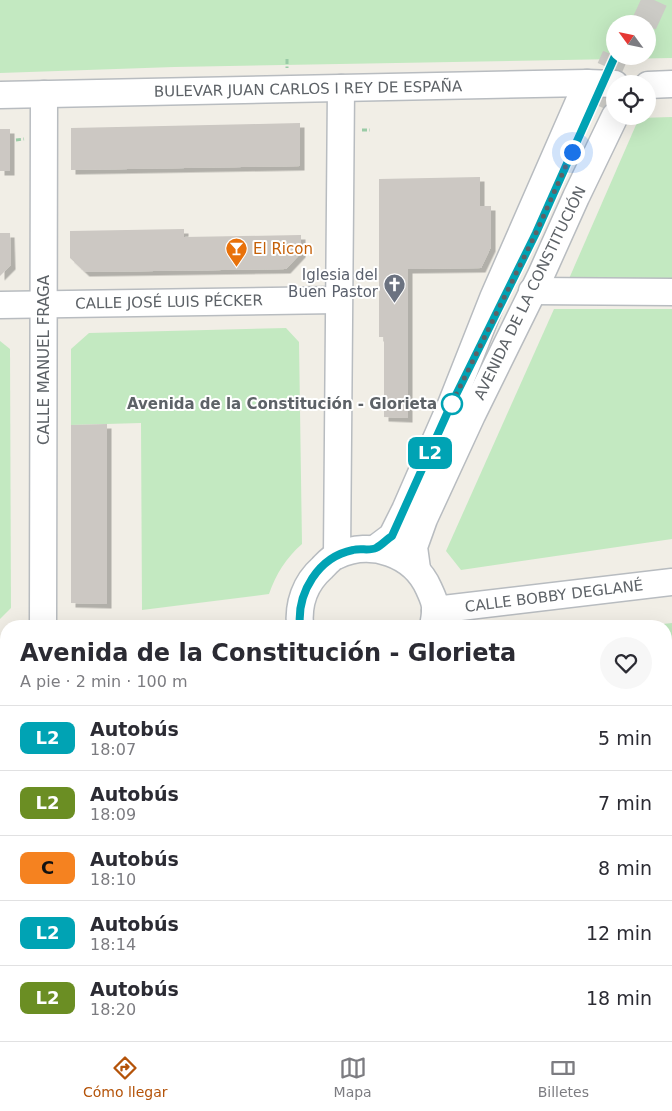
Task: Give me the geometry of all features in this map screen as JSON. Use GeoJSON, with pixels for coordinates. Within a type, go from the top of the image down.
{"type":"FeatureCollection","features":[{"type":"Feature","properties":{"kind":"street"},"geometry":{"type":"LineString","coordinates":[[656,85],[672,84]]}},
{"type":"Feature","properties":{"kind":"street"},"geometry":{"type":"LineString","coordinates":[[337,555],[341,88]]}},
{"type":"Feature","properties":{"kind":"street","name":"BULEVAR JUAN CARLOS I REY DE ESPAÑA"},"geometry":{"type":"LineString","coordinates":[[0,96],[341,88],[604,98]]}},
{"type":"Feature","properties":{"kind":"street","name":"CALLE MANUEL FRAGA"},"geometry":{"type":"LineString","coordinates":[[43,620],[44,94]]}},
{"type":"Feature","properties":{"kind":"street","name":"AVENIDA DE LA CONSTITUCIÓN"},"geometry":{"type":"LineString","coordinates":[[376,548],[392,536],[461,411],[532,291],[576,196],[604,98]]}},
{"type":"Feature","properties":{"kind":"street","name":"AVENIDA DE LA CONSTITUCIÓN"},"geometry":{"type":"LineString","coordinates":[[417,569],[414,547],[461,411],[536,233],[604,98]]}},
{"type":"Feature","properties":{"kind":"street"},"geometry":{"type":"LineString","coordinates":[[532,291],[672,292]]}},
{"type":"Feature","properties":{"kind":"street","name":"CALLE JOSÉ LUIS PÉCKER"},"geometry":{"type":"LineString","coordinates":[[0,305],[338,300]]}},
{"type":"Feature","properties":{"kind":"street"},"geometry":{"type":"LineString","coordinates":[[297,620],[302,598],[312,577],[337,555],[353,550],[376,548],[400,556],[417,569],[424,578],[434,599],[434,618]]}},
{"type":"Feature","properties":{"kind":"street","name":"CALLE BOBBY DEGLANÉ"},"geometry":{"type":"LineString","coordinates":[[434,618],[672,582]]}},
{"type":"Feature","properties":{"kind":"green space"},"geometry":{"type":"Polygon","coordinates":[[[0,0],[672,0],[672,58],[656,58],[656,15],[606,15],[606,59],[174,67],[0,73],[0,0]]]}},
{"type":"Feature","properties":{"kind":"green space"},"geometry":{"type":"Polygon","coordinates":[[[656,117],[672,117],[672,279],[568,281],[636,125],[656,125],[656,117]]]}},
{"type":"Feature","properties":{"kind":"green space"},"geometry":{"type":"Polygon","coordinates":[[[554,309],[672,309],[672,539],[461,570],[446,551],[554,309]]]}},
{"type":"Feature","properties":{"kind":"green space"},"geometry":{"type":"Polygon","coordinates":[[[286,328],[299,342],[302,544],[282,567],[269,594],[142,610],[141,423],[71,425],[71,349],[89,333],[286,328]]]}},
{"type":"Feature","properties":{"kind":"green space"},"geometry":{"type":"Polygon","coordinates":[[[0,341],[10,349],[11,608],[0,619],[0,341]]]}},
{"type":"Feature","properties":{"kind":"building"},"geometry":{"type":"Polygon","coordinates":[[[300,123],[300,166],[71,170],[71,128],[300,123]]]}},
{"type":"Feature","properties":{"kind":"building"},"geometry":{"type":"Polygon","coordinates":[[[0,129],[10,129],[10,171],[0,171],[0,129]]]}},
{"type":"Feature","properties":{"kind":"building","name":"Iglesia del Buen Pastor"},"geometry":{"type":"Polygon","coordinates":[[[480,177],[480,206],[491,206],[491,247],[481,268],[408,269],[408,418],[384,417],[384,337],[379,337],[379,179],[480,177]]]}},
{"type":"Feature","properties":{"kind":"building"},"geometry":{"type":"Polygon","coordinates":[[[184,229],[184,237],[301,235],[301,253],[286,269],[85,272],[70,258],[70,231],[184,229]]]}},
{"type":"Feature","properties":{"kind":"building"},"geometry":{"type":"Polygon","coordinates":[[[0,233],[10,233],[11,265],[0,276],[0,233]]]}},
{"type":"Feature","properties":{"kind":"building"},"geometry":{"type":"Polygon","coordinates":[[[107,424],[107,604],[71,603],[71,425],[107,424]]]}},
{"type":"Feature","properties":{"kind":"tunnel"},"geometry":{"type":"LineString","coordinates":[[648,15],[655,0]]}},
{"type":"Feature","properties":{"kind":"tunnel"},"geometry":{"type":"LineString","coordinates":[[594,104],[611,65]]}},
{"type":"Feature","properties":{"kind":"bus line","name":"L2"},"geometry":{"type":"LineString","coordinates":[[300,620],[302,598],[312,577],[337,555],[353,550],[376,548],[392,536],[450,407],[536,233],[611,65]]}},
{"type":"Feature","properties":{"kind":"place","name":"El Ricon"},"geometry":{"type":"Point","coordinates":[237,268]}},
{"type":"Feature","properties":{"kind":"place","name":"Iglesia del Buen Pastor"},"geometry":{"type":"Point","coordinates":[394,303]}},
{"type":"Feature","properties":{"kind":"place","name":"Avenida de la Constitución - Glorieta"},"geometry":{"type":"Point","coordinates":[452,404]}},
{"type":"Feature","properties":{"kind":"route"},"geometry":{"type":"LineString","coordinates":[[452,404],[450,407],[536,233],[572,152]]}}]}
